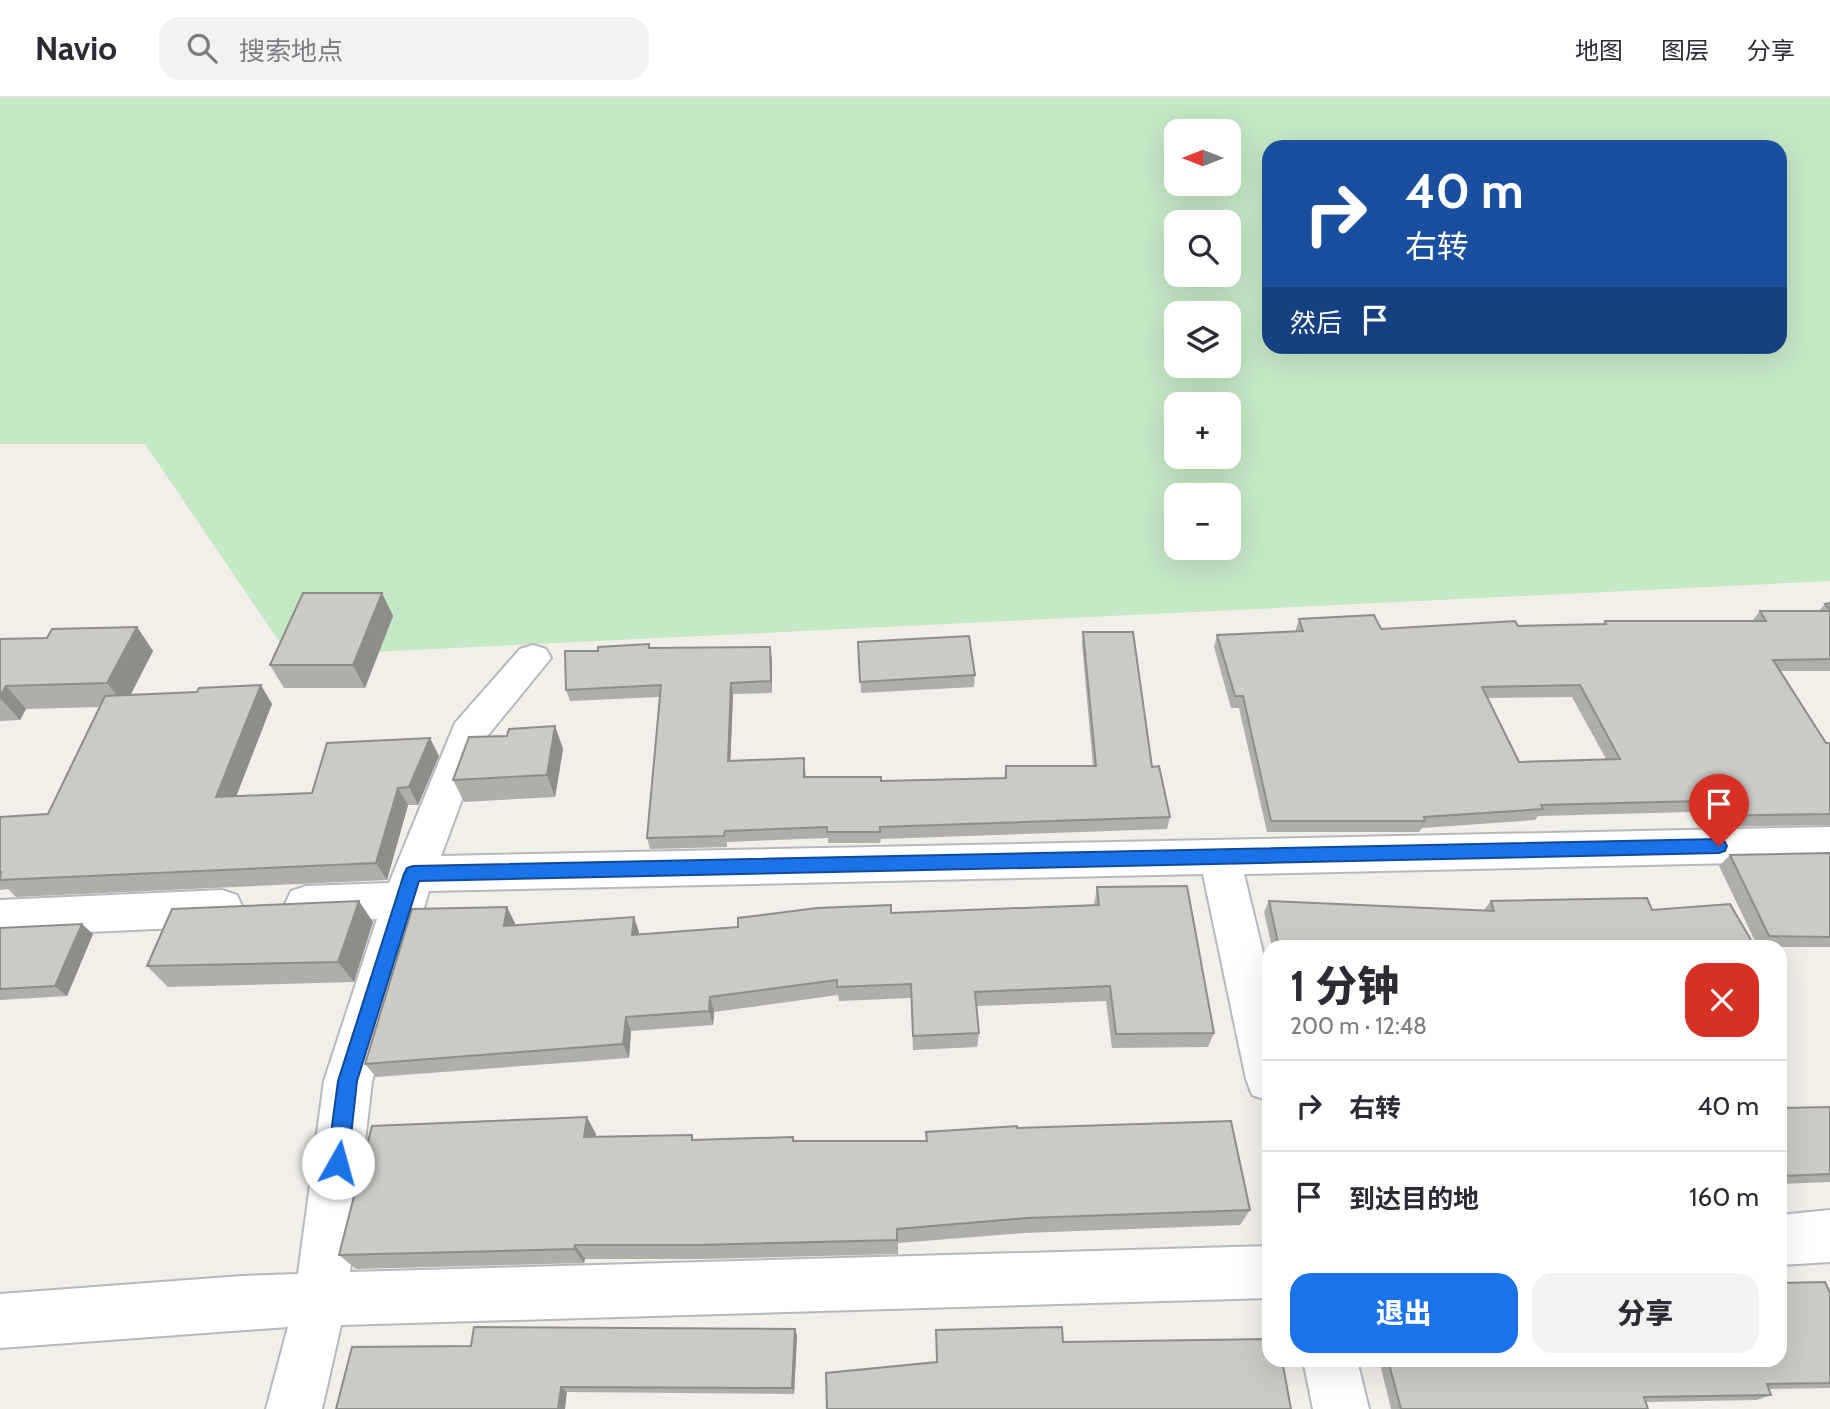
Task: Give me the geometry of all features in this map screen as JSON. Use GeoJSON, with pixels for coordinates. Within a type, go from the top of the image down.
{"type":"FeatureCollection","features":[{"type":"Feature","properties":{"kind":"street"},"geometry":{"type":"LineString","coordinates":[[293,1409],[321,1300],[348,1081],[409,887],[468,733],[533,659]]}},
{"type":"Feature","properties":{"kind":"street"},"geometry":{"type":"LineString","coordinates":[[0,918],[409,887],[1220,857],[1830,844]]}},
{"type":"Feature","properties":{"kind":"street"},"geometry":{"type":"LineString","coordinates":[[1220,857],[1262,1047]]}},
{"type":"Feature","properties":{"kind":"street"},"geometry":{"type":"LineString","coordinates":[[1787,1239],[1830,1236]]}},
{"type":"Feature","properties":{"kind":"street"},"geometry":{"type":"LineString","coordinates":[[0,1321],[242,1302],[1262,1272]]}},
{"type":"Feature","properties":{"kind":"street"},"geometry":{"type":"LineString","coordinates":[[1332,1367],[1341,1409]]}},
{"type":"Feature","properties":{"kind":"green space"},"geometry":{"type":"Polygon","coordinates":[[[0,98],[1830,98],[1830,581],[289,656],[145,444],[0,444],[0,98]]]}},
{"type":"Feature","properties":{"kind":"building"},"geometry":{"type":"Polygon","coordinates":[[[303,593],[382,593],[353,665],[270,665],[303,593]]]}},
{"type":"Feature","properties":{"kind":"building"},"geometry":{"type":"Polygon","coordinates":[[[1760,611],[1830,611],[1830,659],[1773,660],[1826,743],[1830,743],[1830,814],[1709,816],[1699,801],[1541,805],[1543,809],[1424,817],[1425,821],[1271,821],[1243,696],[1235,696],[1217,635],[1303,631],[1299,619],[1374,615],[1381,629],[1515,621],[1518,626],[1606,624],[1605,621],[1766,621],[1760,611]],[[1580,685],[1482,687],[1519,762],[1620,759],[1580,685]]]}},
{"type":"Feature","properties":{"kind":"building"},"geometry":{"type":"Polygon","coordinates":[[[137,627],[107,683],[6,686],[0,696],[0,639],[47,638],[52,629],[137,627]]]}},
{"type":"Feature","properties":{"kind":"building"},"geometry":{"type":"Polygon","coordinates":[[[1083,632],[1133,632],[1152,767],[1159,766],[1170,817],[880,827],[880,832],[827,832],[827,827],[725,831],[724,836],[647,838],[661,685],[566,690],[565,651],[598,651],[598,647],[649,644],[649,648],[770,647],[771,681],[731,683],[728,761],[804,758],[804,777],[881,777],[881,781],[1006,778],[1006,766],[1096,766],[1083,632]]]}},
{"type":"Feature","properties":{"kind":"building"},"geometry":{"type":"Polygon","coordinates":[[[969,636],[975,675],[860,682],[858,642],[969,636]]]}},
{"type":"Feature","properties":{"kind":"building"},"geometry":{"type":"Polygon","coordinates":[[[261,685],[216,797],[312,793],[327,743],[430,738],[409,787],[398,788],[376,863],[0,880],[0,817],[48,814],[105,696],[197,692],[199,688],[261,685]]]}},
{"type":"Feature","properties":{"kind":"building"},"geometry":{"type":"Polygon","coordinates":[[[555,726],[547,775],[453,780],[469,737],[507,736],[509,729],[555,726]]]}},
{"type":"Feature","properties":{"kind":"building"},"geometry":{"type":"Polygon","coordinates":[[[1830,853],[1830,937],[1769,936],[1730,855],[1830,853]]]}},
{"type":"Feature","properties":{"kind":"building"},"geometry":{"type":"Polygon","coordinates":[[[1187,886],[1214,1033],[1116,1034],[1110,986],[975,992],[979,1033],[913,1036],[911,984],[837,987],[837,980],[710,997],[709,1011],[626,1017],[623,1044],[365,1064],[412,909],[507,907],[504,926],[634,917],[632,935],[738,927],[738,918],[817,908],[891,905],[891,913],[1099,905],[1097,887],[1187,886]]]}},
{"type":"Feature","properties":{"kind":"building"},"geometry":{"type":"Polygon","coordinates":[[[1647,898],[1652,910],[1730,904],[1751,940],[1277,940],[1269,901],[1494,911],[1491,901],[1647,898]]]}},
{"type":"Feature","properties":{"kind":"building"},"geometry":{"type":"Polygon","coordinates":[[[359,901],[338,962],[147,966],[172,909],[359,901]]]}},
{"type":"Feature","properties":{"kind":"building"},"geometry":{"type":"Polygon","coordinates":[[[82,924],[55,986],[0,989],[0,928],[82,924]]]}},
{"type":"Feature","properties":{"kind":"building"},"geometry":{"type":"Polygon","coordinates":[[[1830,1107],[1830,1174],[1787,1176],[1787,1108],[1830,1107]]]}},
{"type":"Feature","properties":{"kind":"building"},"geometry":{"type":"Polygon","coordinates":[[[587,1117],[584,1137],[692,1135],[692,1140],[793,1137],[793,1141],[927,1141],[926,1132],[1017,1126],[1231,1121],[1250,1210],[1027,1218],[897,1229],[897,1240],[575,1245],[574,1249],[339,1255],[372,1126],[587,1117]]]}},
{"type":"Feature","properties":{"kind":"building"},"geometry":{"type":"Polygon","coordinates":[[[1825,1282],[1830,1293],[1830,1383],[1767,1384],[1771,1395],[1644,1397],[1648,1409],[1401,1409],[1390,1367],[1787,1367],[1787,1283],[1825,1282]]]}},
{"type":"Feature","properties":{"kind":"building"},"geometry":{"type":"Polygon","coordinates":[[[474,1327],[795,1329],[792,1388],[561,1387],[558,1409],[336,1409],[352,1347],[471,1346],[474,1327]]]}},
{"type":"Feature","properties":{"kind":"building"},"geometry":{"type":"Polygon","coordinates":[[[1062,1327],[1063,1342],[1262,1339],[1262,1367],[1283,1367],[1291,1409],[827,1409],[826,1373],[937,1362],[936,1330],[1062,1327]]]}},
{"type":"Feature","properties":{"kind":"route"},"geometry":{"type":"LineString","coordinates":[[338,1163],[348,1081],[413,874],[1719,846]]}}]}
